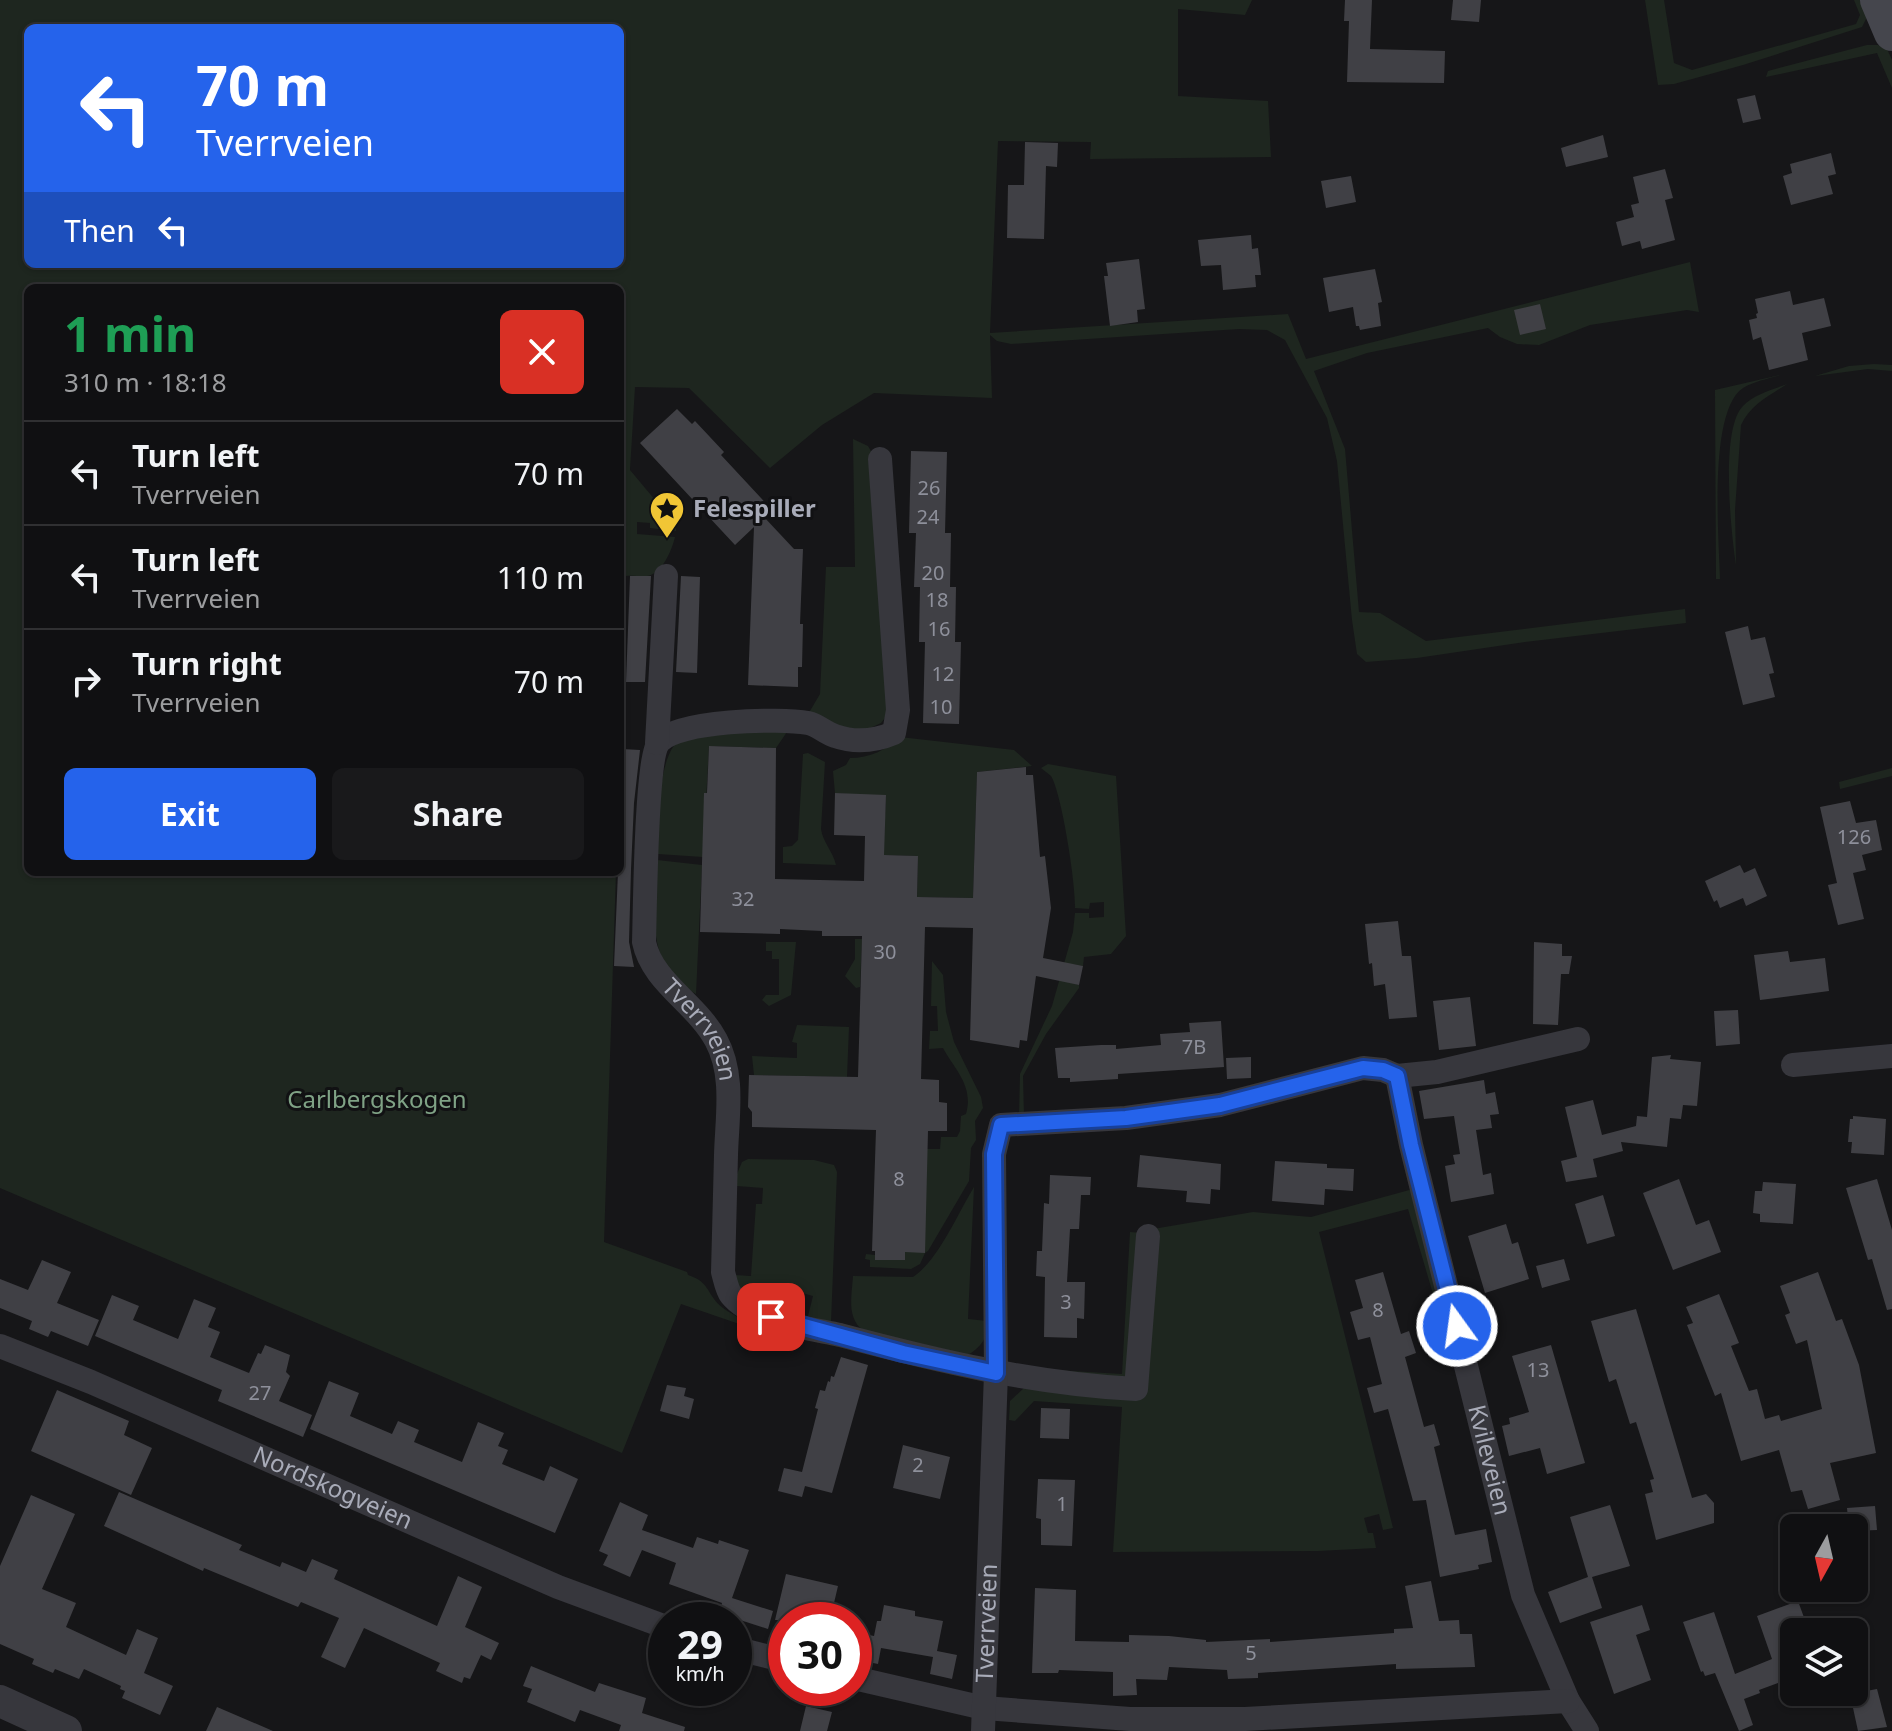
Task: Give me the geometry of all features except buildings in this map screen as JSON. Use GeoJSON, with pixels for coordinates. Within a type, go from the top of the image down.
{"type":"FeatureCollection","features":[{"type":"Feature","properties":{"kind":"main road"},"geometry":{"type":"LineString","coordinates":[[1878,0],[1892,33]]}},
{"type":"Feature","properties":{"kind":"street"},"geometry":{"type":"LineString","coordinates":[[657,743],[680,729],[732,722],[803,722],[816,725],[833,736],[866,741],[894,733],[898,710],[880,459]]}},
{"type":"Feature","properties":{"kind":"street","name":"Tverrveien"},"geometry":{"type":"LineString","coordinates":[[666,576],[657,743],[649,806],[644,942],[646,953],[656,969],[695,1010],[717,1042],[723,1058],[729,1100],[723,1272],[730,1295],[755,1312],[786,1323],[903,1353],[996,1373],[1092,1387],[1136,1389],[1148,1236]]}},
{"type":"Feature","properties":{"kind":"street"},"geometry":{"type":"LineString","coordinates":[[1397,1076],[1437,1072],[1578,1039]]}},
{"type":"Feature","properties":{"kind":"street"},"geometry":{"type":"LineString","coordinates":[[1793,1065],[1892,1056]]}},
{"type":"Feature","properties":{"kind":"street","name":"Tverrveien"},"geometry":{"type":"LineString","coordinates":[[984,1719],[996,1373],[994,1154],[1001,1125],[1126,1118],[1220,1105],[1363,1068],[1383,1070],[1397,1076]]}},
{"type":"Feature","properties":{"kind":"street","name":"Kvileveien"},"geometry":{"type":"LineString","coordinates":[[1397,1076],[1411,1145],[1523,1595],[1568,1701],[1587,1731]]}},
{"type":"Feature","properties":{"kind":"street","name":"Nordskogveien"},"geometry":{"type":"LineString","coordinates":[[0,1346],[104,1388],[558,1587],[648,1620]]}},
{"type":"Feature","properties":{"kind":"street"},"geometry":{"type":"LineString","coordinates":[[872,1684],[984,1719],[1245,1719],[1568,1701]]}},
{"type":"Feature","properties":{"kind":"street"},"geometry":{"type":"LineString","coordinates":[[0,1701],[66,1731]]}},
{"type":"Feature","properties":{"kind":"green space","name":"Carlbergskogen"},"geometry":{"type":"Polygon","coordinates":[[[0,0],[1252,0],[1245,15],[1178,9],[1178,96],[1268,101],[1271,157],[1090,159],[1091,142],[998,141],[990,333],[1288,314],[1306,359],[1690,262],[1699,312],[1687,310],[1590,325],[1539,345],[1517,344],[1488,328],[1367,353],[1314,371],[1345,449],[1359,612],[1380,613],[1426,641],[1685,609],[1686,623],[1366,662],[1357,654],[1337,461],[1327,418],[1285,340],[1267,330],[1239,329],[1011,344],[997,341],[990,335],[992,398],[874,393],[822,425],[770,468],[689,388],[635,387],[630,470],[676,525],[676,531],[650,528],[650,523],[637,522],[637,534],[675,537],[669,555],[657,571],[647,576],[626,576],[624,635],[624,284],[24,284],[24,876],[616,876],[604,1242],[687,1272],[701,1281],[718,1303],[732,1314],[800,1338],[800,1345],[681,1304],[622,1453],[0,1188],[0,0]]]}},
{"type":"Feature","properties":{"kind":"green space"},"geometry":{"type":"Polygon","coordinates":[[[1645,0],[1664,0],[1674,63],[1692,70],[1856,24],[1860,15],[1854,0],[1863,0],[1867,17],[1862,27],[1743,65],[1674,84],[1658,85],[1645,0]]]}},
{"type":"Feature","properties":{"kind":"green space"},"geometry":{"type":"Polygon","coordinates":[[[1867,45],[1887,49],[1892,60],[1892,88],[1877,53],[1766,77],[1768,71],[1867,45]]]}},
{"type":"Feature","properties":{"kind":"green space"},"geometry":{"type":"Polygon","coordinates":[[[1892,365],[1892,371],[1868,369],[1815,376],[1849,366],[1892,365]]]}},
{"type":"Feature","properties":{"kind":"green space"},"geometry":{"type":"Polygon","coordinates":[[[1784,374],[1743,388],[1732,401],[1724,422],[1718,477],[1720,579],[1716,579],[1715,390],[1784,374]]]}},
{"type":"Feature","properties":{"kind":"green space"},"geometry":{"type":"Polygon","coordinates":[[[1787,384],[1755,406],[1741,425],[1735,510],[1736,565],[1729,458],[1736,418],[1752,398],[1787,384]]]}},
{"type":"Feature","properties":{"kind":"green space"},"geometry":{"type":"Polygon","coordinates":[[[853,439],[868,446],[872,453],[888,714],[881,723],[860,733],[807,716],[820,694],[826,567],[855,567],[853,439]]]}},
{"type":"Feature","properties":{"kind":"green space"},"geometry":{"type":"Polygon","coordinates":[[[789,729],[776,748],[709,746],[703,857],[658,854],[663,775],[673,747],[681,738],[789,729]]]}},
{"type":"Feature","properties":{"kind":"green space"},"geometry":{"type":"Polygon","coordinates":[[[900,737],[1014,750],[1032,766],[977,772],[973,898],[917,897],[918,856],[883,855],[886,797],[835,793],[833,771],[846,765],[850,758],[877,752],[900,737]]]}},
{"type":"Feature","properties":{"kind":"green space"},"geometry":{"type":"Polygon","coordinates":[[[808,753],[825,762],[821,829],[836,865],[783,863],[783,847],[792,846],[798,840],[803,754],[808,753]]]}},
{"type":"Feature","properties":{"kind":"green space"},"geometry":{"type":"Polygon","coordinates":[[[1048,764],[1116,776],[1126,936],[1111,954],[1084,957],[1083,966],[1072,964],[1068,982],[1079,985],[1079,988],[1046,1034],[1023,1076],[1024,1117],[1019,1117],[1020,1074],[1052,1006],[1073,932],[1075,913],[1089,913],[1089,918],[1104,917],[1104,902],[1090,903],[1089,909],[1075,908],[1071,861],[1060,801],[1051,776],[1041,768],[1048,764]]]}},
{"type":"Feature","properties":{"kind":"green space"},"geometry":{"type":"Polygon","coordinates":[[[1892,768],[1892,776],[1840,789],[1839,782],[1892,768]]]}},
{"type":"Feature","properties":{"kind":"green space"},"geometry":{"type":"Polygon","coordinates":[[[657,860],[702,865],[696,994],[679,982],[667,968],[660,952],[654,917],[657,860]]]}},
{"type":"Feature","properties":{"kind":"green space"},"geometry":{"type":"Polygon","coordinates":[[[855,939],[862,939],[860,987],[856,988],[845,976],[855,959],[855,939]]]}},
{"type":"Feature","properties":{"kind":"green space"},"geometry":{"type":"Polygon","coordinates":[[[766,942],[796,942],[791,995],[769,1006],[762,1000],[766,995],[779,995],[779,959],[772,959],[772,951],[766,951],[766,942]]]}},
{"type":"Feature","properties":{"kind":"green space"},"geometry":{"type":"Polygon","coordinates":[[[932,961],[943,975],[946,1012],[954,1042],[981,1097],[983,1108],[975,1121],[976,1140],[971,1148],[969,1181],[920,1264],[911,1269],[870,1267],[870,1260],[865,1259],[866,1254],[875,1255],[876,1260],[904,1260],[905,1252],[924,1252],[927,1149],[940,1149],[941,1137],[957,1137],[961,1116],[966,1114],[967,1095],[962,1079],[943,1048],[929,1049],[930,1031],[938,1031],[937,1006],[931,1006],[932,961]]]}},
{"type":"Feature","properties":{"kind":"green space"},"geometry":{"type":"Polygon","coordinates":[[[797,1025],[849,1027],[847,1077],[754,1075],[752,1056],[797,1058],[797,1043],[792,1042],[797,1025]]]}},
{"type":"Feature","properties":{"kind":"green space"},"geometry":{"type":"Polygon","coordinates":[[[748,1159],[814,1160],[834,1165],[837,1172],[831,1322],[808,1316],[813,1296],[770,1284],[765,1301],[741,1291],[734,1275],[751,1276],[756,1204],[762,1204],[763,1188],[737,1186],[737,1174],[742,1162],[748,1159]]]}},
{"type":"Feature","properties":{"kind":"green space"},"geometry":{"type":"Polygon","coordinates":[[[974,1187],[968,1319],[987,1321],[981,1345],[968,1355],[863,1330],[852,1312],[853,1276],[913,1277],[931,1260],[974,1187]]]}},
{"type":"Feature","properties":{"kind":"green space"},"geometry":{"type":"Polygon","coordinates":[[[1413,1189],[1446,1316],[1441,1321],[1408,1209],[1319,1232],[1393,1528],[1383,1530],[1379,1514],[1364,1518],[1368,1533],[1373,1533],[1376,1548],[1113,1552],[1122,1407],[1034,1401],[1015,1421],[1009,1420],[1010,1401],[1024,1388],[1123,1392],[1153,1229],[1253,1212],[1311,1217],[1413,1189]]]}},
{"type":"Feature","properties":{"kind":"green space"},"geometry":{"type":"Polygon","coordinates":[[[1130,1232],[1141,1233],[1131,1381],[1037,1369],[1122,1374],[1130,1232]]]}},
{"type":"Feature","properties":{"kind":"place","name":"Felespiller"},"geometry":{"type":"Point","coordinates":[667,540]}},
{"type":"Feature","properties":{"kind":"route"},"geometry":{"type":"LineString","coordinates":[[771,1317],[903,1353],[996,1373],[994,1154],[1001,1125],[1126,1118],[1220,1105],[1363,1068],[1383,1070],[1397,1076],[1411,1145],[1457,1326]]}}]}
